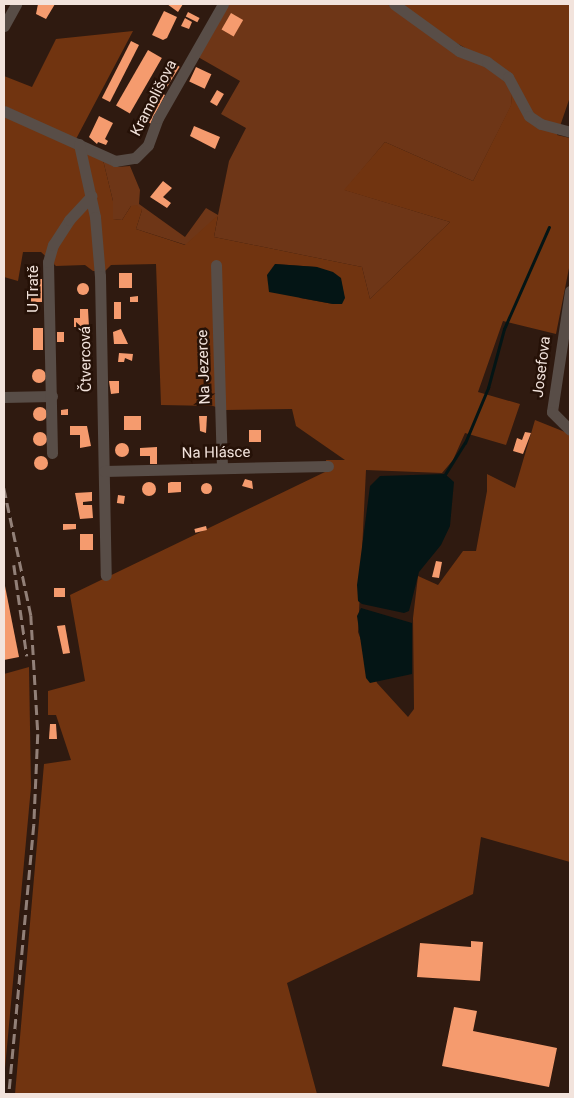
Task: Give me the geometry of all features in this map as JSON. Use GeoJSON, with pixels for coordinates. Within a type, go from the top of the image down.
{"type":"FeatureCollection","features":[{"type":"Feature","properties":{"kind":"street"},"geometry":{"type":"LineString","coordinates":[[4,26],[16,4]]}},
{"type":"Feature","properties":{"kind":"street","name":"Kramolišova"},"geometry":{"type":"LineString","coordinates":[[4,111],[124,162],[134,158],[148,145],[158,118],[223,4]]}},
{"type":"Feature","properties":{"kind":"street"},"geometry":{"type":"LineString","coordinates":[[394,4],[459,51],[487,62],[508,78],[529,116],[541,124],[570,132]]}},
{"type":"Feature","properties":{"kind":"street","name":"Čtvercová"},"geometry":{"type":"LineString","coordinates":[[78,144],[91,196],[100,276],[106,575]]}},
{"type":"Feature","properties":{"kind":"street","name":"U Tratě"},"geometry":{"type":"LineString","coordinates":[[52,453],[48,262],[53,245],[69,220],[91,196]]}},
{"type":"Feature","properties":{"kind":"street","name":"Na Jezerce"},"geometry":{"type":"LineString","coordinates":[[216,265],[222,468]]}},
{"type":"Feature","properties":{"kind":"street","name":"Josefova"},"geometry":{"type":"LineString","coordinates":[[570,291],[562,329],[552,412],[570,430]]}},
{"type":"Feature","properties":{"kind":"street"},"geometry":{"type":"LineString","coordinates":[[4,397],[52,396]]}},
{"type":"Feature","properties":{"kind":"street","name":"Na Hlásce"},"geometry":{"type":"LineString","coordinates":[[104,471],[328,466]]}},
{"type":"Feature","properties":{"kind":"shaded area"},"geometry":{"type":"Polygon","coordinates":[[[228,4],[387,4],[507,81],[512,95],[511,106],[473,181],[385,142],[345,190],[450,222],[370,299],[362,267],[214,237],[218,216],[186,245],[136,229],[142,210],[131,206],[122,220],[112,219],[113,201],[103,160],[117,167],[130,166],[140,190],[139,204],[185,237],[206,208],[218,215],[229,161],[246,128],[221,114],[240,81],[198,57],[228,4]]]}},
{"type":"Feature","properties":{"kind":"shaded area"},"geometry":{"type":"Polygon","coordinates":[[[402,4],[570,4],[570,97],[557,135],[570,138],[570,263],[556,334],[503,321],[478,392],[520,404],[506,445],[465,433],[453,460],[442,473],[366,470],[358,632],[377,683],[408,717],[414,709],[413,618],[418,576],[438,585],[463,551],[476,551],[487,491],[487,474],[515,488],[535,420],[570,434],[570,862],[481,837],[473,894],[287,983],[317,1094],[15,1094],[44,764],[71,760],[56,715],[48,715],[48,691],[85,681],[70,595],[327,471],[326,460],[345,460],[296,426],[292,409],[225,410],[213,406],[161,405],[156,264],[111,265],[105,271],[93,271],[85,265],[56,266],[41,252],[23,252],[18,281],[4,277],[4,115],[103,160],[113,201],[113,219],[122,220],[131,206],[137,205],[142,210],[136,229],[185,245],[218,215],[214,237],[362,267],[370,299],[450,222],[344,190],[385,142],[473,181],[511,105],[513,75],[444,36],[402,4]],[[275,264],[300,298],[333,304],[317,267],[275,264]]]}},
{"type":"Feature","properties":{"kind":"shaded area"},"geometry":{"type":"Polygon","coordinates":[[[133,31],[76,139],[4,106],[4,76],[32,87],[56,39],[133,31]]]}},
{"type":"Feature","properties":{"kind":"shaded area"},"geometry":{"type":"Polygon","coordinates":[[[275,264],[317,267],[333,272],[341,278],[345,298],[342,304],[269,292],[267,275],[275,264]]]}},
{"type":"Feature","properties":{"kind":"shaded area"},"geometry":{"type":"Polygon","coordinates":[[[445,474],[454,482],[450,526],[441,545],[419,572],[409,611],[404,613],[362,604],[358,601],[357,585],[370,486],[380,476],[445,474]]]}},
{"type":"Feature","properties":{"kind":"shaded area"},"geometry":{"type":"Polygon","coordinates":[[[361,608],[412,623],[412,674],[370,683],[366,678],[357,616],[361,608]]]}},
{"type":"Feature","properties":{"kind":"shaded area"},"geometry":{"type":"Polygon","coordinates":[[[29,667],[31,787],[4,1079],[4,674],[29,667]]]}},
{"type":"Feature","properties":{"kind":"building"},"geometry":{"type":"Polygon","coordinates":[[[38,4],[55,4],[46,19],[36,14],[38,4]]]}},
{"type":"Feature","properties":{"kind":"building"},"geometry":{"type":"Polygon","coordinates":[[[167,4],[183,4],[178,12],[167,4]]]}},
{"type":"Feature","properties":{"kind":"building"},"geometry":{"type":"Polygon","coordinates":[[[164,11],[177,17],[167,38],[163,40],[152,35],[164,11]]]}},
{"type":"Feature","properties":{"kind":"building"},"geometry":{"type":"Polygon","coordinates":[[[188,12],[200,18],[197,22],[186,16],[188,12]]]}},
{"type":"Feature","properties":{"kind":"building"},"geometry":{"type":"Polygon","coordinates":[[[231,13],[243,20],[234,36],[222,29],[231,13]]]}},
{"type":"Feature","properties":{"kind":"building"},"geometry":{"type":"Polygon","coordinates":[[[185,18],[192,22],[189,29],[181,26],[185,18]]]}},
{"type":"Feature","properties":{"kind":"building"},"geometry":{"type":"Polygon","coordinates":[[[131,41],[139,45],[110,102],[102,98],[131,41]]]}},
{"type":"Feature","properties":{"kind":"building"},"geometry":{"type":"Polygon","coordinates":[[[148,50],[162,58],[130,113],[116,105],[148,50]]]}},
{"type":"Feature","properties":{"kind":"building"},"geometry":{"type":"Polygon","coordinates":[[[172,62],[180,67],[165,91],[157,86],[172,62]]]}},
{"type":"Feature","properties":{"kind":"building"},"geometry":{"type":"Polygon","coordinates":[[[196,67],[211,74],[205,89],[189,82],[196,67]]]}},
{"type":"Feature","properties":{"kind":"building"},"geometry":{"type":"Polygon","coordinates":[[[217,90],[224,94],[217,106],[210,102],[217,90]]]}},
{"type":"Feature","properties":{"kind":"building"},"geometry":{"type":"Polygon","coordinates":[[[157,91],[165,95],[150,124],[142,120],[157,91]]]}},
{"type":"Feature","properties":{"kind":"building"},"geometry":{"type":"Polygon","coordinates":[[[99,116],[113,123],[105,139],[108,141],[106,145],[98,142],[97,144],[89,137],[99,116]]]}},
{"type":"Feature","properties":{"kind":"building"},"geometry":{"type":"Polygon","coordinates":[[[194,126],[220,137],[215,149],[190,136],[194,126]]]}},
{"type":"Feature","properties":{"kind":"building"},"geometry":{"type":"Polygon","coordinates":[[[163,181],[172,188],[163,197],[171,203],[167,208],[150,197],[163,181]]]}},
{"type":"Feature","properties":{"kind":"building"},"geometry":{"type":"Polygon","coordinates":[[[119,273],[132,273],[132,288],[119,288],[119,273]]]}},
{"type":"Feature","properties":{"kind":"building"},"geometry":{"type":"Polygon","coordinates":[[[31,279],[42,279],[42,302],[31,302],[31,279]]]}},
{"type":"Feature","properties":{"kind":"building"},"geometry":{"type":"Polygon","coordinates":[[[83,283],[89,289],[83,295],[77,289],[83,283]]]}},
{"type":"Feature","properties":{"kind":"building"},"geometry":{"type":"Polygon","coordinates":[[[138,296],[138,302],[130,302],[130,297],[138,296]]]}},
{"type":"Feature","properties":{"kind":"building"},"geometry":{"type":"Polygon","coordinates":[[[114,302],[121,302],[121,319],[114,319],[114,302]]]}},
{"type":"Feature","properties":{"kind":"building"},"geometry":{"type":"Polygon","coordinates":[[[80,309],[88,309],[89,327],[74,327],[74,318],[80,318],[80,309]]]}},
{"type":"Feature","properties":{"kind":"building"},"geometry":{"type":"Polygon","coordinates":[[[33,328],[43,328],[43,350],[33,350],[33,328]]]}},
{"type":"Feature","properties":{"kind":"building"},"geometry":{"type":"Polygon","coordinates":[[[121,329],[128,344],[114,344],[113,332],[121,329]]]}},
{"type":"Feature","properties":{"kind":"building"},"geometry":{"type":"Polygon","coordinates":[[[57,332],[64,332],[64,342],[57,342],[57,332]]]}},
{"type":"Feature","properties":{"kind":"building"},"geometry":{"type":"Polygon","coordinates":[[[119,353],[133,354],[132,361],[125,358],[124,362],[118,362],[119,353]]]}},
{"type":"Feature","properties":{"kind":"building"},"geometry":{"type":"Polygon","coordinates":[[[39,369],[44,371],[46,376],[44,381],[39,383],[34,381],[32,376],[34,371],[39,369]]]}},
{"type":"Feature","properties":{"kind":"building"},"geometry":{"type":"Polygon","coordinates":[[[109,381],[119,381],[119,393],[111,394],[109,381]]]}},
{"type":"Feature","properties":{"kind":"building"},"geometry":{"type":"Polygon","coordinates":[[[40,407],[45,409],[47,414],[45,419],[40,421],[35,419],[33,414],[35,409],[40,407]]]}},
{"type":"Feature","properties":{"kind":"building"},"geometry":{"type":"Polygon","coordinates":[[[68,409],[68,415],[61,415],[61,410],[68,409]]]}},
{"type":"Feature","properties":{"kind":"building"},"geometry":{"type":"Polygon","coordinates":[[[124,416],[141,416],[141,430],[124,430],[124,416]]]}},
{"type":"Feature","properties":{"kind":"building"},"geometry":{"type":"Polygon","coordinates":[[[199,416],[207,416],[206,433],[200,431],[199,416]]]}},
{"type":"Feature","properties":{"kind":"building"},"geometry":{"type":"Polygon","coordinates":[[[70,426],[87,426],[91,446],[80,448],[80,435],[70,435],[70,426]]]}},
{"type":"Feature","properties":{"kind":"building"},"geometry":{"type":"Polygon","coordinates":[[[249,430],[261,430],[261,442],[249,442],[249,430]]]}},
{"type":"Feature","properties":{"kind":"building"},"geometry":{"type":"Polygon","coordinates":[[[37,432],[43,432],[47,439],[43,446],[37,446],[33,442],[33,436],[37,432]]]}},
{"type":"Feature","properties":{"kind":"building"},"geometry":{"type":"Polygon","coordinates":[[[525,432],[531,433],[523,454],[513,451],[517,438],[522,440],[525,432]]]}},
{"type":"Feature","properties":{"kind":"building"},"geometry":{"type":"Polygon","coordinates":[[[119,443],[125,443],[129,450],[125,457],[119,457],[115,453],[115,447],[119,443]]]}},
{"type":"Feature","properties":{"kind":"building"},"geometry":{"type":"Polygon","coordinates":[[[157,447],[157,464],[150,464],[150,456],[140,456],[140,448],[157,447]]]}},
{"type":"Feature","properties":{"kind":"building"},"geometry":{"type":"Polygon","coordinates":[[[41,456],[46,458],[48,463],[46,468],[41,470],[36,468],[34,463],[36,458],[41,456]]]}},
{"type":"Feature","properties":{"kind":"building"},"geometry":{"type":"Polygon","coordinates":[[[245,479],[252,481],[253,489],[242,486],[245,479]]]}},
{"type":"Feature","properties":{"kind":"building"},"geometry":{"type":"Polygon","coordinates":[[[149,482],[154,484],[156,489],[154,494],[149,496],[144,494],[142,489],[144,484],[149,482]]]}},
{"type":"Feature","properties":{"kind":"building"},"geometry":{"type":"Polygon","coordinates":[[[181,482],[181,492],[168,493],[168,483],[181,482]]]}},
{"type":"Feature","properties":{"kind":"building"},"geometry":{"type":"Polygon","coordinates":[[[204,483],[208,483],[211,488],[210,492],[204,493],[201,490],[201,486],[204,483]]]}},
{"type":"Feature","properties":{"kind":"building"},"geometry":{"type":"Polygon","coordinates":[[[92,492],[92,501],[83,502],[83,505],[92,505],[93,518],[80,519],[75,493],[92,492]]]}},
{"type":"Feature","properties":{"kind":"building"},"geometry":{"type":"Polygon","coordinates":[[[118,495],[125,496],[124,504],[117,503],[118,495]]]}},
{"type":"Feature","properties":{"kind":"building"},"geometry":{"type":"Polygon","coordinates":[[[63,524],[76,524],[76,529],[63,530],[63,524]]]}},
{"type":"Feature","properties":{"kind":"building"},"geometry":{"type":"Polygon","coordinates":[[[206,526],[207,530],[195,533],[194,529],[206,526]]]}},
{"type":"Feature","properties":{"kind":"building"},"geometry":{"type":"Polygon","coordinates":[[[80,534],[93,534],[93,550],[80,550],[80,534]]]}},
{"type":"Feature","properties":{"kind":"building"},"geometry":{"type":"Polygon","coordinates":[[[436,561],[442,562],[439,578],[432,577],[436,561]]]}},
{"type":"Feature","properties":{"kind":"building"},"geometry":{"type":"Polygon","coordinates":[[[4,581],[19,657],[4,660],[4,581]]]}},
{"type":"Feature","properties":{"kind":"building"},"geometry":{"type":"Polygon","coordinates":[[[54,588],[65,588],[65,597],[54,597],[54,588]]]}},
{"type":"Feature","properties":{"kind":"building"},"geometry":{"type":"Polygon","coordinates":[[[65,625],[70,653],[63,654],[57,626],[65,625]]]}},
{"type":"Feature","properties":{"kind":"building"},"geometry":{"type":"Polygon","coordinates":[[[50,724],[56,724],[57,739],[49,739],[50,724]]]}},
{"type":"Feature","properties":{"kind":"building"},"geometry":{"type":"Polygon","coordinates":[[[471,941],[483,942],[480,981],[417,977],[420,943],[471,947],[471,941]]]}},
{"type":"Feature","properties":{"kind":"building"},"geometry":{"type":"Polygon","coordinates":[[[454,1007],[477,1011],[473,1031],[557,1048],[549,1087],[442,1066],[454,1007]]]}},
{"type":"Feature","properties":{"kind":"waterway"},"geometry":{"type":"LineString","coordinates":[[444,476],[465,443],[488,388],[504,329],[549,227]]}},
{"type":"Feature","properties":{"kind":"railway"},"geometry":{"type":"LineString","coordinates":[[4,488],[31,615],[38,734],[34,825],[9,1094]]}},
{"type":"Feature","properties":{"kind":"railway"},"geometry":{"type":"LineString","coordinates":[[14,565],[27,656]]}}]}
